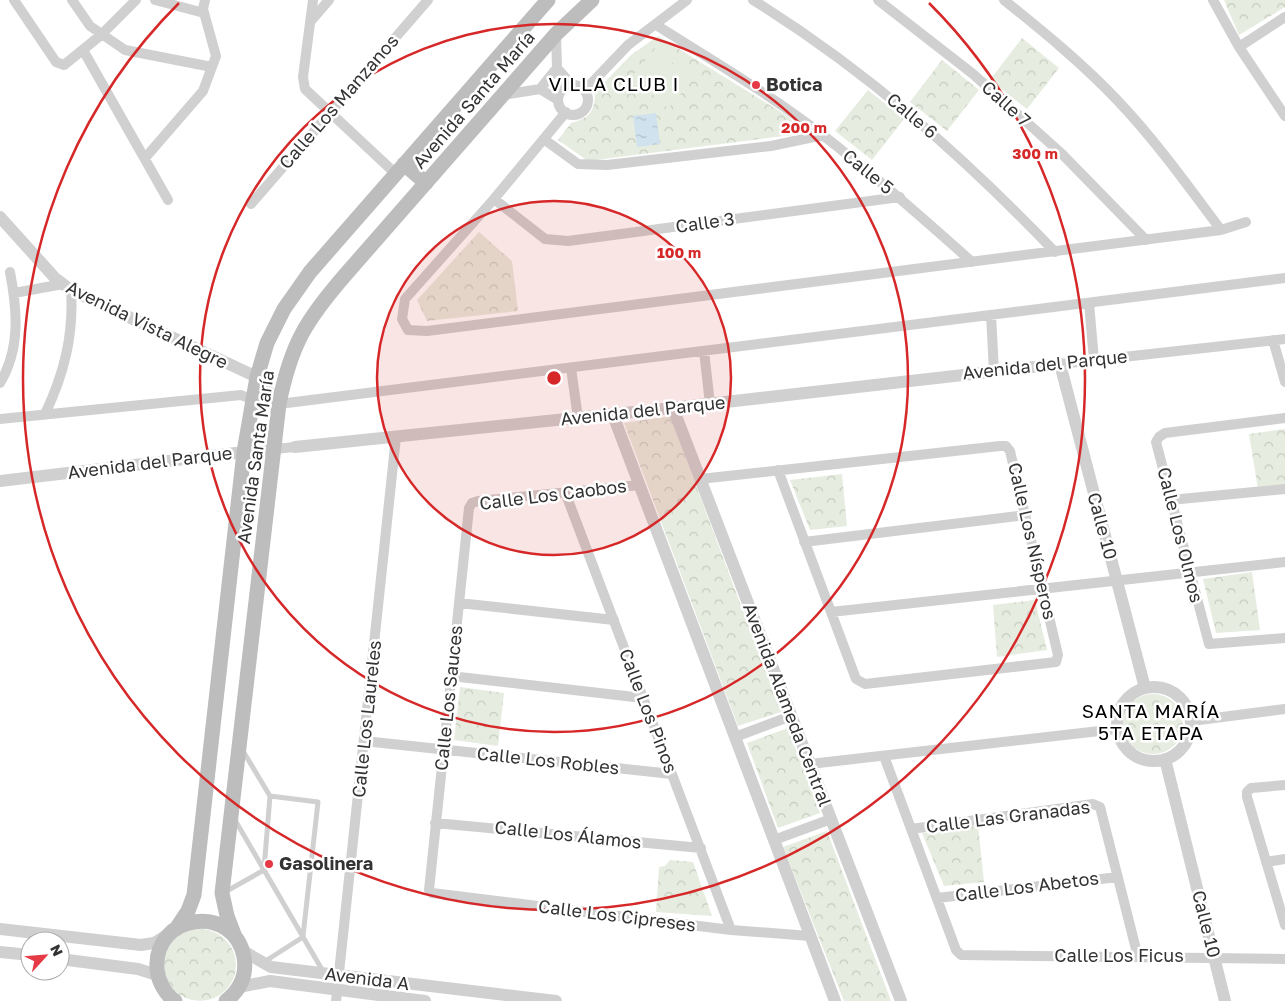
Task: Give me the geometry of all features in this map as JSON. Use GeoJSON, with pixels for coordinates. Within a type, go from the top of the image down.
{"type":"FeatureCollection","features":[{"type":"Feature","properties":{"kind":"main road","name":"Avenida Santa María"},"geometry":{"type":"LineString","coordinates":[[157,974],[158,954],[194,895],[244,452],[257,377],[268,344],[284,309],[310,272],[548,0]]}},
{"type":"Feature","properties":{"kind":"main road","name":"Avenida Santa María"},"geometry":{"type":"LineString","coordinates":[[243,951],[227,916],[222,894],[278,404],[285,373],[298,338],[315,311],[556,34],[592,0]]}},
{"type":"Feature","properties":{"kind":"main road"},"geometry":{"type":"LineString","coordinates":[[400,169],[426,183]]}},
{"type":"Feature","properties":{"kind":"main road"},"geometry":{"type":"LineString","coordinates":[[172,931],[190,922],[202,920],[215,923],[235,937]]}},
{"type":"Feature","properties":{"kind":"main road"},"geometry":{"type":"LineString","coordinates":[[226,1001],[239,987],[245,964],[243,951]]}},
{"type":"Feature","properties":{"kind":"main road"},"geometry":{"type":"LineString","coordinates":[[157,974],[162,987],[173,1000]]}},
{"type":"Feature","properties":{"kind":"street"},"geometry":{"type":"LineString","coordinates":[[14,0],[56,62],[64,65],[101,35],[136,0]]}},
{"type":"Feature","properties":{"kind":"street"},"geometry":{"type":"LineString","coordinates":[[72,0],[90,26],[124,50],[212,67]]}},
{"type":"Feature","properties":{"kind":"street"},"geometry":{"type":"LineString","coordinates":[[155,0],[204,13]]}},
{"type":"Feature","properties":{"kind":"street"},"geometry":{"type":"LineString","coordinates":[[144,158],[203,91],[216,56],[204,13],[205,0]]}},
{"type":"Feature","properties":{"kind":"street"},"geometry":{"type":"LineString","coordinates":[[313,0],[303,77],[305,89],[400,169]]}},
{"type":"Feature","properties":{"kind":"street"},"geometry":{"type":"LineString","coordinates":[[310,22],[329,0]]}},
{"type":"Feature","properties":{"kind":"street","name":"Calle Los Manzanos"},"geometry":{"type":"LineString","coordinates":[[251,204],[428,0]]}},
{"type":"Feature","properties":{"kind":"street"},"geometry":{"type":"LineString","coordinates":[[584,90],[628,45],[687,0]]}},
{"type":"Feature","properties":{"kind":"street","name":"Calle 6"},"geometry":{"type":"LineString","coordinates":[[753,0],[862,74],[930,130],[994,189],[1055,252]]}},
{"type":"Feature","properties":{"kind":"street","name":"Calle 7"},"geometry":{"type":"LineString","coordinates":[[878,0],[995,94],[1062,154],[1146,240]]}},
{"type":"Feature","properties":{"kind":"street"},"geometry":{"type":"LineString","coordinates":[[1004,0],[1059,45],[1118,102],[1172,164],[1221,230]]}},
{"type":"Feature","properties":{"kind":"street"},"geometry":{"type":"LineString","coordinates":[[1212,0],[1239,47],[1285,116]]}},
{"type":"Feature","properties":{"kind":"street"},"geometry":{"type":"LineString","coordinates":[[1239,47],[1285,17]]}},
{"type":"Feature","properties":{"kind":"street","name":"Calle 5"},"geometry":{"type":"LineString","coordinates":[[656,24],[823,135],[900,197],[972,262]]}},
{"type":"Feature","properties":{"kind":"street"},"geometry":{"type":"LineString","coordinates":[[503,95],[540,89],[558,100],[566,112],[579,114],[586,108],[588,99],[584,90],[572,85],[557,68],[556,34]]}},
{"type":"Feature","properties":{"kind":"street"},"geometry":{"type":"LineString","coordinates":[[83,50],[168,200]]}},
{"type":"Feature","properties":{"kind":"street"},"geometry":{"type":"LineString","coordinates":[[540,89],[557,68]]}},
{"type":"Feature","properties":{"kind":"street"},"geometry":{"type":"LineString","coordinates":[[558,100],[561,92],[572,85]]}},
{"type":"Feature","properties":{"kind":"street"},"geometry":{"type":"LineString","coordinates":[[566,112],[545,140],[405,299],[402,318],[408,330],[427,331],[1055,252],[1221,230],[1246,222]]}},
{"type":"Feature","properties":{"kind":"street"},"geometry":{"type":"LineString","coordinates":[[545,140],[578,164],[607,165],[771,146],[823,135]]}},
{"type":"Feature","properties":{"kind":"street","name":"Calle 3"},"geometry":{"type":"LineString","coordinates":[[494,199],[545,239],[568,241],[900,197]]}},
{"type":"Feature","properties":{"kind":"street","name":"Avenida Vista Alegre"},"geometry":{"type":"LineString","coordinates":[[0,217],[27,250],[67,287],[257,377],[278,404]]}},
{"type":"Feature","properties":{"kind":"street"},"geometry":{"type":"LineString","coordinates":[[0,383],[16,338],[14,293],[10,272]]}},
{"type":"Feature","properties":{"kind":"street"},"geometry":{"type":"LineString","coordinates":[[278,404],[1285,278]]}},
{"type":"Feature","properties":{"kind":"street"},"geometry":{"type":"LineString","coordinates":[[14,293],[67,287],[73,319],[69,348],[55,394],[45,414]]}},
{"type":"Feature","properties":{"kind":"street"},"geometry":{"type":"LineString","coordinates":[[1089,302],[1094,360]]}},
{"type":"Feature","properties":{"kind":"street"},"geometry":{"type":"LineString","coordinates":[[991,315],[994,371]]}},
{"type":"Feature","properties":{"kind":"street","name":"Avenida del Parque"},"geometry":{"type":"LineString","coordinates":[[0,481],[244,452],[613,415],[1285,339]]}},
{"type":"Feature","properties":{"kind":"street"},"geometry":{"type":"LineString","coordinates":[[1273,340],[1285,382]]}},
{"type":"Feature","properties":{"kind":"street"},"geometry":{"type":"LineString","coordinates":[[704,351],[710,404]]}},
{"type":"Feature","properties":{"kind":"street","name":"Calle 10"},"geometry":{"type":"LineString","coordinates":[[1060,364],[1145,688]]}},
{"type":"Feature","properties":{"kind":"street"},"geometry":{"type":"LineString","coordinates":[[572,368],[578,418]]}},
{"type":"Feature","properties":{"kind":"street"},"geometry":{"type":"LineString","coordinates":[[0,419],[241,396],[253,400]]}},
{"type":"Feature","properties":{"kind":"street","name":"Avenida Alameda Central"},"geometry":{"type":"LineString","coordinates":[[673,408],[900,1001]]}},
{"type":"Feature","properties":{"kind":"street"},"geometry":{"type":"LineString","coordinates":[[613,415],[835,1001]]}},
{"type":"Feature","properties":{"kind":"street","name":"Calle Los Olmos"},"geometry":{"type":"LineString","coordinates":[[1285,418],[1165,432],[1156,442],[1208,642],[1212,645],[1285,638]]}},
{"type":"Feature","properties":{"kind":"street","name":"Calle Los Laureles"},"geometry":{"type":"LineString","coordinates":[[337,996],[396,437]]}},
{"type":"Feature","properties":{"kind":"street","name":"Calle Los Nísperos"},"geometry":{"type":"LineString","coordinates":[[700,479],[1006,446],[1010,451],[1043,588],[1058,655],[1056,662],[864,684],[856,679],[831,612]]}},
{"type":"Feature","properties":{"kind":"street"},"geometry":{"type":"LineString","coordinates":[[778,470],[831,612],[1285,562]]}},
{"type":"Feature","properties":{"kind":"street","name":"Calle Los Caobos"},"geometry":{"type":"LineString","coordinates":[[469,508],[472,503],[478,501],[640,485]]}},
{"type":"Feature","properties":{"kind":"street"},"geometry":{"type":"LineString","coordinates":[[1170,500],[1285,488]]}},
{"type":"Feature","properties":{"kind":"street","name":"Calle Los Pinos"},"geometry":{"type":"LineString","coordinates":[[565,492],[731,930]]}},
{"type":"Feature","properties":{"kind":"street","name":"Calle Los Sauces"},"geometry":{"type":"LineString","coordinates":[[428,888],[469,508]]}},
{"type":"Feature","properties":{"kind":"street"},"geometry":{"type":"LineString","coordinates":[[804,542],[1026,515]]}},
{"type":"Feature","properties":{"kind":"street"},"geometry":{"type":"LineString","coordinates":[[459,603],[614,620]]}},
{"type":"Feature","properties":{"kind":"street"},"geometry":{"type":"LineString","coordinates":[[451,676],[643,698]]}},
{"type":"Feature","properties":{"kind":"street"},"geometry":{"type":"LineString","coordinates":[[1157,687],[1170,690],[1180,698],[1187,708],[1191,720],[1190,733],[1185,744],[1176,754],[1165,760],[1152,761],[1140,758],[1129,752],[1121,742],[1117,729],[1117,718],[1126,699],[1145,688],[1157,687]]}},
{"type":"Feature","properties":{"kind":"street"},"geometry":{"type":"LineString","coordinates":[[1191,720],[1285,709]]}},
{"type":"Feature","properties":{"kind":"street"},"geometry":{"type":"LineString","coordinates":[[735,737],[792,716]]}},
{"type":"Feature","properties":{"kind":"street"},"geometry":{"type":"LineString","coordinates":[[810,764],[1117,729]]}},
{"type":"Feature","properties":{"kind":"street","name":"Calle Los Robles"},"geometry":{"type":"LineString","coordinates":[[364,741],[672,774]]}},
{"type":"Feature","properties":{"kind":"street"},"geometry":{"type":"LineString","coordinates":[[884,756],[937,898]]}},
{"type":"Feature","properties":{"kind":"street","name":"Calle 10"},"geometry":{"type":"LineString","coordinates":[[1165,760],[1225,1001]]}},
{"type":"Feature","properties":{"kind":"street"},"geometry":{"type":"LineString","coordinates":[[1285,785],[1250,788],[1247,792],[1285,925]]}},
{"type":"Feature","properties":{"kind":"street","name":"Calle Las Granadas"},"geometry":{"type":"LineString","coordinates":[[911,829],[1096,804],[1100,807],[1138,956]]}},
{"type":"Feature","properties":{"kind":"street"},"geometry":{"type":"LineString","coordinates":[[774,840],[831,819]]}},
{"type":"Feature","properties":{"kind":"street","name":"Calle Los Álamos"},"geometry":{"type":"LineString","coordinates":[[435,822],[700,848]]}},
{"type":"Feature","properties":{"kind":"street"},"geometry":{"type":"LineString","coordinates":[[1266,862],[1285,859]]}},
{"type":"Feature","properties":{"kind":"street","name":"Calle Los Abetos"},"geometry":{"type":"LineString","coordinates":[[937,898],[1118,876]]}},
{"type":"Feature","properties":{"kind":"street","name":"Calle Los Cipreses"},"geometry":{"type":"LineString","coordinates":[[428,888],[432,893],[731,930],[810,936]]}},
{"type":"Feature","properties":{"kind":"street","name":"Calle Los Ficus"},"geometry":{"type":"LineString","coordinates":[[937,898],[956,950],[961,955],[1213,956],[1285,959]]}},
{"type":"Feature","properties":{"kind":"street"},"geometry":{"type":"LineString","coordinates":[[0,929],[141,944],[154,944],[172,931]]}},
{"type":"Feature","properties":{"kind":"street","name":"Avenida A"},"geometry":{"type":"LineString","coordinates":[[243,951],[271,968],[556,1001]]}},
{"type":"Feature","properties":{"kind":"street"},"geometry":{"type":"LineString","coordinates":[[0,952],[20,954]]}},
{"type":"Feature","properties":{"kind":"street"},"geometry":{"type":"LineString","coordinates":[[70,960],[138,969],[157,974]]}},
{"type":"Feature","properties":{"kind":"street","name":"Avenida A"},"geometry":{"type":"LineString","coordinates":[[239,987],[270,981],[337,996],[425,1001]]}},
{"type":"Feature","properties":{"kind":"lane"},"geometry":{"type":"LineString","coordinates":[[239,745],[270,796],[264,870]]}},
{"type":"Feature","properties":{"kind":"lane"},"geometry":{"type":"LineString","coordinates":[[270,796],[318,802],[303,937]]}},
{"type":"Feature","properties":{"kind":"lane"},"geometry":{"type":"LineString","coordinates":[[231,813],[325,974]]}},
{"type":"Feature","properties":{"kind":"lane"},"geometry":{"type":"LineString","coordinates":[[222,894],[264,870]]}},
{"type":"Feature","properties":{"kind":"lane"},"geometry":{"type":"LineString","coordinates":[[262,964],[303,937]]}},
{"type":"Feature","properties":{"kind":"green space"},"geometry":{"type":"Polygon","coordinates":[[[1224,0],[1285,0],[1285,7],[1239,35],[1224,0]]]}},
{"type":"Feature","properties":{"kind":"green space"},"geometry":{"type":"Polygon","coordinates":[[[658,36],[789,117],[794,123],[791,135],[588,161],[558,140],[571,123],[583,119],[590,113],[594,104],[595,92],[631,55],[658,36]]]}},
{"type":"Feature","properties":{"kind":"green space"},"geometry":{"type":"Polygon","coordinates":[[[1022,38],[1059,68],[1027,109],[990,80],[1022,38]]]}},
{"type":"Feature","properties":{"kind":"green space"},"geometry":{"type":"Polygon","coordinates":[[[659,44],[676,59],[647,91],[631,77],[659,44]]]}},
{"type":"Feature","properties":{"kind":"green space"},"geometry":{"type":"Polygon","coordinates":[[[942,60],[979,90],[947,131],[910,102],[942,60]]]}},
{"type":"Feature","properties":{"kind":"green space"},"geometry":{"type":"Polygon","coordinates":[[[679,62],[696,76],[668,109],[652,94],[679,62]]]}},
{"type":"Feature","properties":{"kind":"green space"},"geometry":{"type":"Polygon","coordinates":[[[868,90],[904,119],[872,160],[835,131],[868,90]]]}},
{"type":"Feature","properties":{"kind":"green space"},"geometry":{"type":"Polygon","coordinates":[[[479,232],[512,261],[518,311],[427,321],[417,300],[479,232]]]}},
{"type":"Feature","properties":{"kind":"green space"},"geometry":{"type":"Polygon","coordinates":[[[670,416],[781,712],[738,726],[624,423],[670,416]]]}},
{"type":"Feature","properties":{"kind":"green space"},"geometry":{"type":"Polygon","coordinates":[[[1285,429],[1285,486],[1258,489],[1249,434],[1285,429]]]}},
{"type":"Feature","properties":{"kind":"green space"},"geometry":{"type":"Polygon","coordinates":[[[842,474],[847,526],[810,530],[790,480],[842,474]]]}},
{"type":"Feature","properties":{"kind":"green space"},"geometry":{"type":"Polygon","coordinates":[[[1252,572],[1260,630],[1216,633],[1203,579],[1252,572]]]}},
{"type":"Feature","properties":{"kind":"green space"},"geometry":{"type":"Polygon","coordinates":[[[1035,600],[1047,650],[997,657],[993,605],[1035,600]]]}},
{"type":"Feature","properties":{"kind":"green space"},"geometry":{"type":"Polygon","coordinates":[[[460,687],[504,693],[498,746],[454,740],[460,687]]]}},
{"type":"Feature","properties":{"kind":"green space"},"geometry":{"type":"Polygon","coordinates":[[[1147,694],[1159,694],[1170,699],[1178,707],[1183,718],[1181,736],[1170,749],[1159,754],[1147,754],[1136,749],[1128,741],[1123,730],[1123,718],[1128,707],[1136,699],[1147,694]]]}},
{"type":"Feature","properties":{"kind":"green space"},"geometry":{"type":"Polygon","coordinates":[[[788,728],[820,813],[778,828],[747,743],[788,728]]]}},
{"type":"Feature","properties":{"kind":"green space"},"geometry":{"type":"Polygon","coordinates":[[[978,825],[984,882],[944,886],[922,833],[978,825]]]}},
{"type":"Feature","properties":{"kind":"green space"},"geometry":{"type":"Polygon","coordinates":[[[827,831],[891,1001],[844,1001],[783,847],[827,831]]]}},
{"type":"Feature","properties":{"kind":"green space"},"geometry":{"type":"Polygon","coordinates":[[[670,860],[693,862],[712,916],[656,912],[659,867],[665,866],[670,860]]]}},
{"type":"Feature","properties":{"kind":"green space"},"geometry":{"type":"Polygon","coordinates":[[[193,929],[207,929],[226,939],[236,958],[236,972],[226,991],[207,1001],[193,1001],[174,991],[164,972],[164,958],[174,939],[193,929]]]}},
{"type":"Feature","properties":{"kind":"water"},"geometry":{"type":"Polygon","coordinates":[[[656,113],[660,144],[637,147],[633,116],[656,113]]]}},
{"type":"Feature","properties":{"kind":"place","name":"Botica"},"geometry":{"type":"Point","coordinates":[756,85]}},
{"type":"Feature","properties":{"kind":"place","name":"Gasolinera"},"geometry":{"type":"Point","coordinates":[269,864]}},
{"type":"Feature","properties":{"kind":"district","name":"VILLA CLUB I"},"geometry":{"type":"Point","coordinates":[614,84]}},
{"type":"Feature","properties":{"kind":"district","name":"SANTA MARÍA 5TA ETAPA"},"geometry":{"type":"Point","coordinates":[1151,722]}}]}
